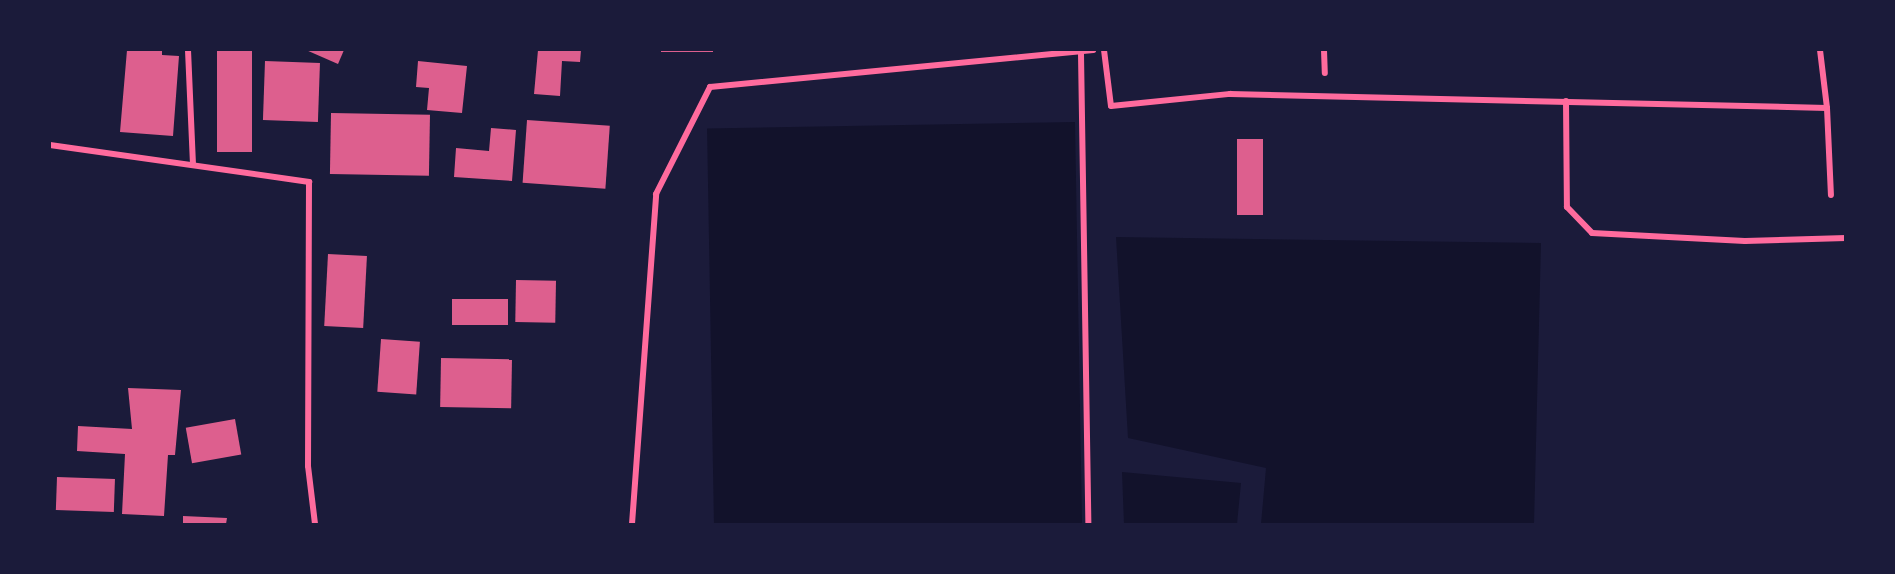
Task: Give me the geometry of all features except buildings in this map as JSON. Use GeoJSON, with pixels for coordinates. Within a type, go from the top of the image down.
{"type":"FeatureCollection","features":[{"type":"Feature","properties":{"kind":"street"},"geometry":{"type":"LineString","coordinates":[[188,50],[193,164]]}},
{"type":"Feature","properties":{"kind":"street"},"geometry":{"type":"LineString","coordinates":[[632,525],[656,194],[710,87],[1081,54],[1093,50]]}},
{"type":"Feature","properties":{"kind":"street"},"geometry":{"type":"LineString","coordinates":[[1104,50],[1111,106],[1230,94],[1827,108]]}},
{"type":"Feature","properties":{"kind":"street"},"geometry":{"type":"LineString","coordinates":[[1324,50],[1325,73]]}},
{"type":"Feature","properties":{"kind":"street"},"geometry":{"type":"LineString","coordinates":[[1820,50],[1827,108],[1830,195]]}},
{"type":"Feature","properties":{"kind":"street"},"geometry":{"type":"LineString","coordinates":[[1081,54],[1088,525]]}},
{"type":"Feature","properties":{"kind":"street"},"geometry":{"type":"LineString","coordinates":[[1566,101],[1568,207],[1592,233],[1745,241],[1845,238]]}},
{"type":"Feature","properties":{"kind":"street"},"geometry":{"type":"LineString","coordinates":[[50,145],[309,182],[313,192],[305,309],[308,466],[315,525]]}},
{"type":"Feature","properties":{"kind":"shaded area"},"geometry":{"type":"Polygon","coordinates":[[[1075,122],[1082,524],[714,524],[707,128],[1075,122]]]}},
{"type":"Feature","properties":{"kind":"shaded area"},"geometry":{"type":"Polygon","coordinates":[[[1116,237],[1541,243],[1534,524],[1261,524],[1266,468],[1128,438],[1116,237]]]}},
{"type":"Feature","properties":{"kind":"shaded area"},"geometry":{"type":"Polygon","coordinates":[[[1122,472],[1241,483],[1237,524],[1124,524],[1122,472]]]}}]}
